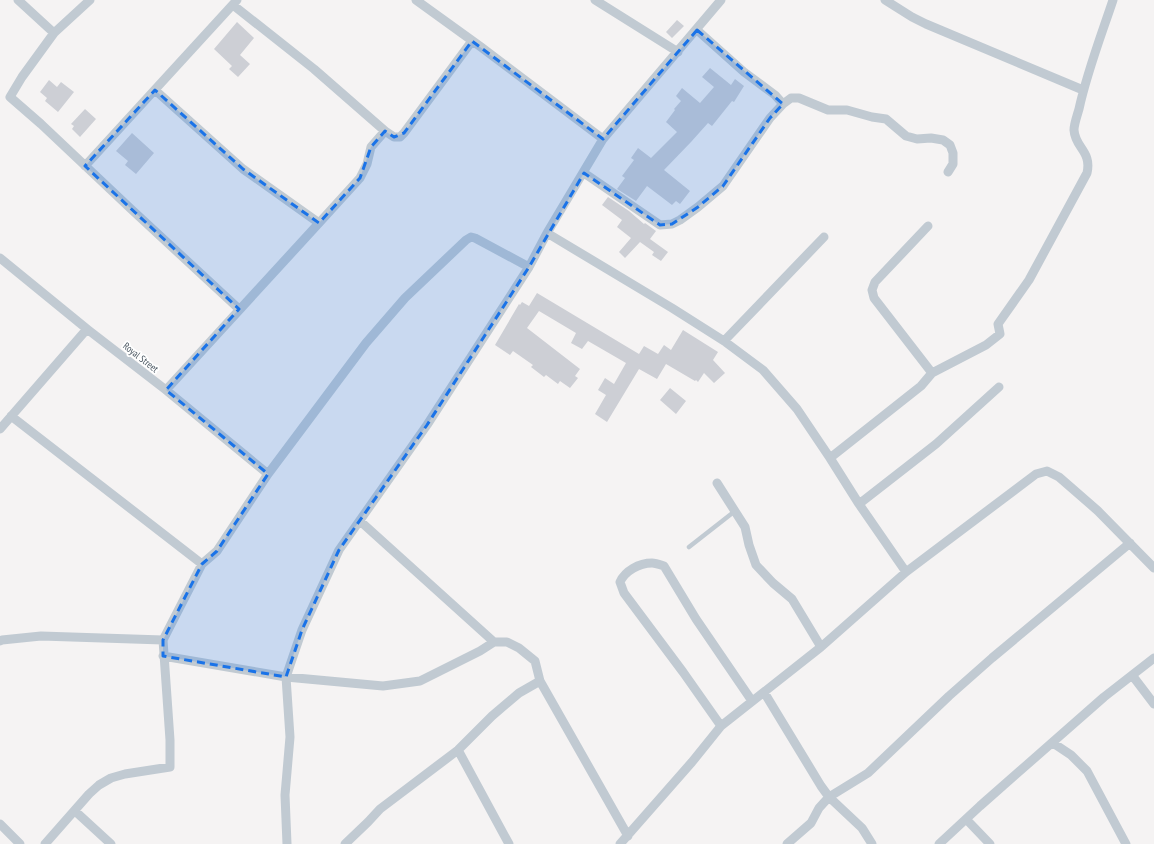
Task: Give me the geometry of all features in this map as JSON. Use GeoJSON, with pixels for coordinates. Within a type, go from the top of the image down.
{"type":"FeatureCollection","features":[{"type":"Feature","properties":{"kind":"street"},"geometry":{"type":"LineString","coordinates":[[18,0],[54,34]]}},
{"type":"Feature","properties":{"kind":"street"},"geometry":{"type":"LineString","coordinates":[[90,0],[54,34],[22,77],[10,97],[41,124],[239,309]]}},
{"type":"Feature","properties":{"kind":"street"},"geometry":{"type":"LineString","coordinates":[[416,0],[603,139]]}},
{"type":"Feature","properties":{"kind":"street"},"geometry":{"type":"LineString","coordinates":[[595,0],[678,52]]}},
{"type":"Feature","properties":{"kind":"street"},"geometry":{"type":"LineString","coordinates":[[287,844],[285,794],[290,737],[286,677],[302,630],[339,550],[427,425],[529,267],[547,233],[603,139],[721,0]]}},
{"type":"Feature","properties":{"kind":"street"},"geometry":{"type":"LineString","coordinates":[[885,0],[926,24],[1083,90]]}},
{"type":"Feature","properties":{"kind":"street"},"geometry":{"type":"LineString","coordinates":[[830,458],[921,386],[932,373],[986,345],[1000,334],[998,324],[1029,280],[1087,173],[1089,165],[1087,157],[1076,139],[1074,130],[1083,90],[1113,0]]}},
{"type":"Feature","properties":{"kind":"street"},"geometry":{"type":"LineString","coordinates":[[86,166],[235,2],[385,132],[394,137],[400,137],[404,133],[472,41]]}},
{"type":"Feature","properties":{"kind":"street"},"geometry":{"type":"LineString","coordinates":[[697,30],[744,72],[775,95],[783,104]]}},
{"type":"Feature","properties":{"kind":"street"},"geometry":{"type":"LineString","coordinates":[[155,90],[243,169],[319,224]]}},
{"type":"Feature","properties":{"kind":"street"},"geometry":{"type":"LineString","coordinates":[[584,173],[660,224],[672,224],[698,208],[723,186],[770,118],[791,98],[799,98],[828,110],[847,110],[872,117],[886,118],[906,136],[917,139],[931,138],[944,140],[950,145],[953,153],[953,164],[948,172]]}},
{"type":"Feature","properties":{"kind":"street"},"geometry":{"type":"LineString","coordinates":[[166,390],[360,178],[367,164],[371,147],[385,132]]}},
{"type":"Feature","properties":{"kind":"street"},"geometry":{"type":"LineString","coordinates":[[928,226],[875,282],[872,290],[874,298],[932,373]]}},
{"type":"Feature","properties":{"kind":"street"},"geometry":{"type":"LineString","coordinates":[[547,233],[672,308],[724,341],[763,370],[797,409],[859,504],[906,572]]}},
{"type":"Feature","properties":{"kind":"street"},"geometry":{"type":"LineString","coordinates":[[45,844],[99,785],[111,778],[125,774],[170,767],[170,740],[163,640],[202,564],[217,551],[268,474],[366,342],[405,298],[471,237],[529,267]]}},
{"type":"Feature","properties":{"kind":"street"},"geometry":{"type":"LineString","coordinates":[[724,341],[824,237]]}},
{"type":"Feature","properties":{"kind":"street","name":"Royal Street"},"geometry":{"type":"LineString","coordinates":[[2,262],[166,390],[268,474]]}},
{"type":"Feature","properties":{"kind":"street"},"geometry":{"type":"LineString","coordinates":[[0,429],[87,329]]}},
{"type":"Feature","properties":{"kind":"street"},"geometry":{"type":"LineString","coordinates":[[859,504],[936,444],[999,387]]}},
{"type":"Feature","properties":{"kind":"street"},"geometry":{"type":"LineString","coordinates":[[11,416],[202,564]]}},
{"type":"Feature","properties":{"kind":"street"},"geometry":{"type":"LineString","coordinates":[[620,844],[721,726],[821,646],[906,572],[1036,474],[1046,471],[1059,477],[1098,510],[1154,568]]}},
{"type":"Feature","properties":{"kind":"street"},"geometry":{"type":"LineString","coordinates":[[718,483],[745,527],[756,565],[773,583],[792,599],[821,646]]}},
{"type":"Feature","properties":{"kind":"street"},"geometry":{"type":"LineString","coordinates":[[360,521],[494,642]]}},
{"type":"Feature","properties":{"kind":"street"},"geometry":{"type":"LineString","coordinates":[[787,844],[811,823],[819,808],[830,798],[868,773],[986,663],[1130,543]]}},
{"type":"Feature","properties":{"kind":"street"},"geometry":{"type":"LineString","coordinates":[[721,726],[683,672],[624,594],[620,582],[623,576],[634,567],[652,563],[664,566],[696,619],[752,701]]}},
{"type":"Feature","properties":{"kind":"street"},"geometry":{"type":"LineString","coordinates":[[0,642],[2,640],[41,636],[163,640]]}},
{"type":"Feature","properties":{"kind":"street"},"geometry":{"type":"LineString","coordinates":[[163,656],[286,677],[383,686],[420,681],[480,651],[494,642],[507,642],[520,648],[535,661],[540,681],[628,836]]}},
{"type":"Feature","properties":{"kind":"street"},"geometry":{"type":"LineString","coordinates":[[939,844],[1104,697],[1154,658]]}},
{"type":"Feature","properties":{"kind":"street"},"geometry":{"type":"LineString","coordinates":[[1132,675],[1154,704]]}},
{"type":"Feature","properties":{"kind":"street"},"geometry":{"type":"LineString","coordinates":[[345,844],[380,809],[458,750],[492,716],[519,693],[540,681]]}},
{"type":"Feature","properties":{"kind":"street"},"geometry":{"type":"LineString","coordinates":[[764,692],[821,786],[830,798],[862,828],[872,844]]}},
{"type":"Feature","properties":{"kind":"street"},"geometry":{"type":"LineString","coordinates":[[1053,743],[1072,755],[1087,771],[1126,844]]}},
{"type":"Feature","properties":{"kind":"street"},"geometry":{"type":"LineString","coordinates":[[458,750],[509,844]]}},
{"type":"Feature","properties":{"kind":"street"},"geometry":{"type":"LineString","coordinates":[[75,811],[111,844]]}},
{"type":"Feature","properties":{"kind":"street"},"geometry":{"type":"LineString","coordinates":[[966,819],[990,844]]}},
{"type":"Feature","properties":{"kind":"street"},"geometry":{"type":"LineString","coordinates":[[0,824],[20,844]]}},
{"type":"Feature","properties":{"kind":"lane"},"geometry":{"type":"LineString","coordinates":[[689,547],[735,511]]}},
{"type":"Feature","properties":{"kind":"highlighted area"},"geometry":{"type":"Polygon","coordinates":[[[697,30],[783,104],[770,118],[723,186],[698,207],[672,224],[660,225],[584,173],[529,267],[427,425],[339,550],[302,630],[286,677],[163,656],[163,640],[202,564],[217,551],[268,474],[166,390],[239,309],[85,166],[155,90],[243,169],[319,223],[360,178],[371,147],[385,131],[394,137],[404,133],[472,41],[603,139],[697,30]]]}},
{"type":"Feature","properties":{"kind":"building"},"geometry":{"type":"Polygon","coordinates":[[[677,20],[684,26],[672,38],[666,32],[677,20]]]}},
{"type":"Feature","properties":{"kind":"building"},"geometry":{"type":"Polygon","coordinates":[[[237,22],[254,38],[240,55],[250,64],[238,77],[229,69],[232,66],[214,49],[237,22]]]}},
{"type":"Feature","properties":{"kind":"building"},"geometry":{"type":"Polygon","coordinates":[[[710,68],[731,85],[735,79],[744,86],[734,102],[732,101],[712,126],[708,123],[664,170],[690,191],[680,204],[676,201],[672,205],[647,186],[636,201],[617,189],[625,178],[622,176],[634,160],[631,158],[638,148],[651,158],[677,132],[666,122],[681,101],[676,96],[682,88],[700,103],[714,87],[702,77],[710,68]]]}},
{"type":"Feature","properties":{"kind":"building"},"geometry":{"type":"Polygon","coordinates":[[[49,80],[57,87],[61,82],[74,92],[58,112],[45,101],[47,98],[40,92],[49,80]]]}},
{"type":"Feature","properties":{"kind":"building"},"geometry":{"type":"Polygon","coordinates":[[[85,109],[96,119],[80,137],[72,129],[74,126],[71,124],[85,109]]]}},
{"type":"Feature","properties":{"kind":"building"},"geometry":{"type":"Polygon","coordinates":[[[132,133],[154,153],[136,174],[125,165],[128,161],[116,151],[132,133]]]}},
{"type":"Feature","properties":{"kind":"building"},"geometry":{"type":"Polygon","coordinates":[[[608,197],[629,211],[644,224],[645,223],[656,231],[650,239],[668,252],[661,261],[652,255],[654,252],[640,242],[625,258],[619,252],[631,238],[617,227],[622,220],[602,205],[608,197]]]}},
{"type":"Feature","properties":{"kind":"building"},"geometry":{"type":"Polygon","coordinates":[[[537,293],[639,354],[644,346],[658,354],[664,345],[671,350],[683,330],[718,352],[713,360],[725,373],[714,383],[704,373],[698,382],[666,364],[657,379],[639,369],[607,422],[595,414],[606,395],[598,390],[605,378],[614,384],[626,363],[588,341],[582,349],[571,343],[576,333],[539,311],[527,328],[580,369],[575,376],[578,378],[570,388],[560,381],[558,384],[546,375],[544,377],[531,367],[533,365],[513,351],[510,355],[495,345],[519,304],[520,305],[522,302],[529,306],[537,293]]]}},
{"type":"Feature","properties":{"kind":"building"},"geometry":{"type":"Polygon","coordinates":[[[670,388],[686,401],[676,414],[660,400],[670,388]]]}}]}
